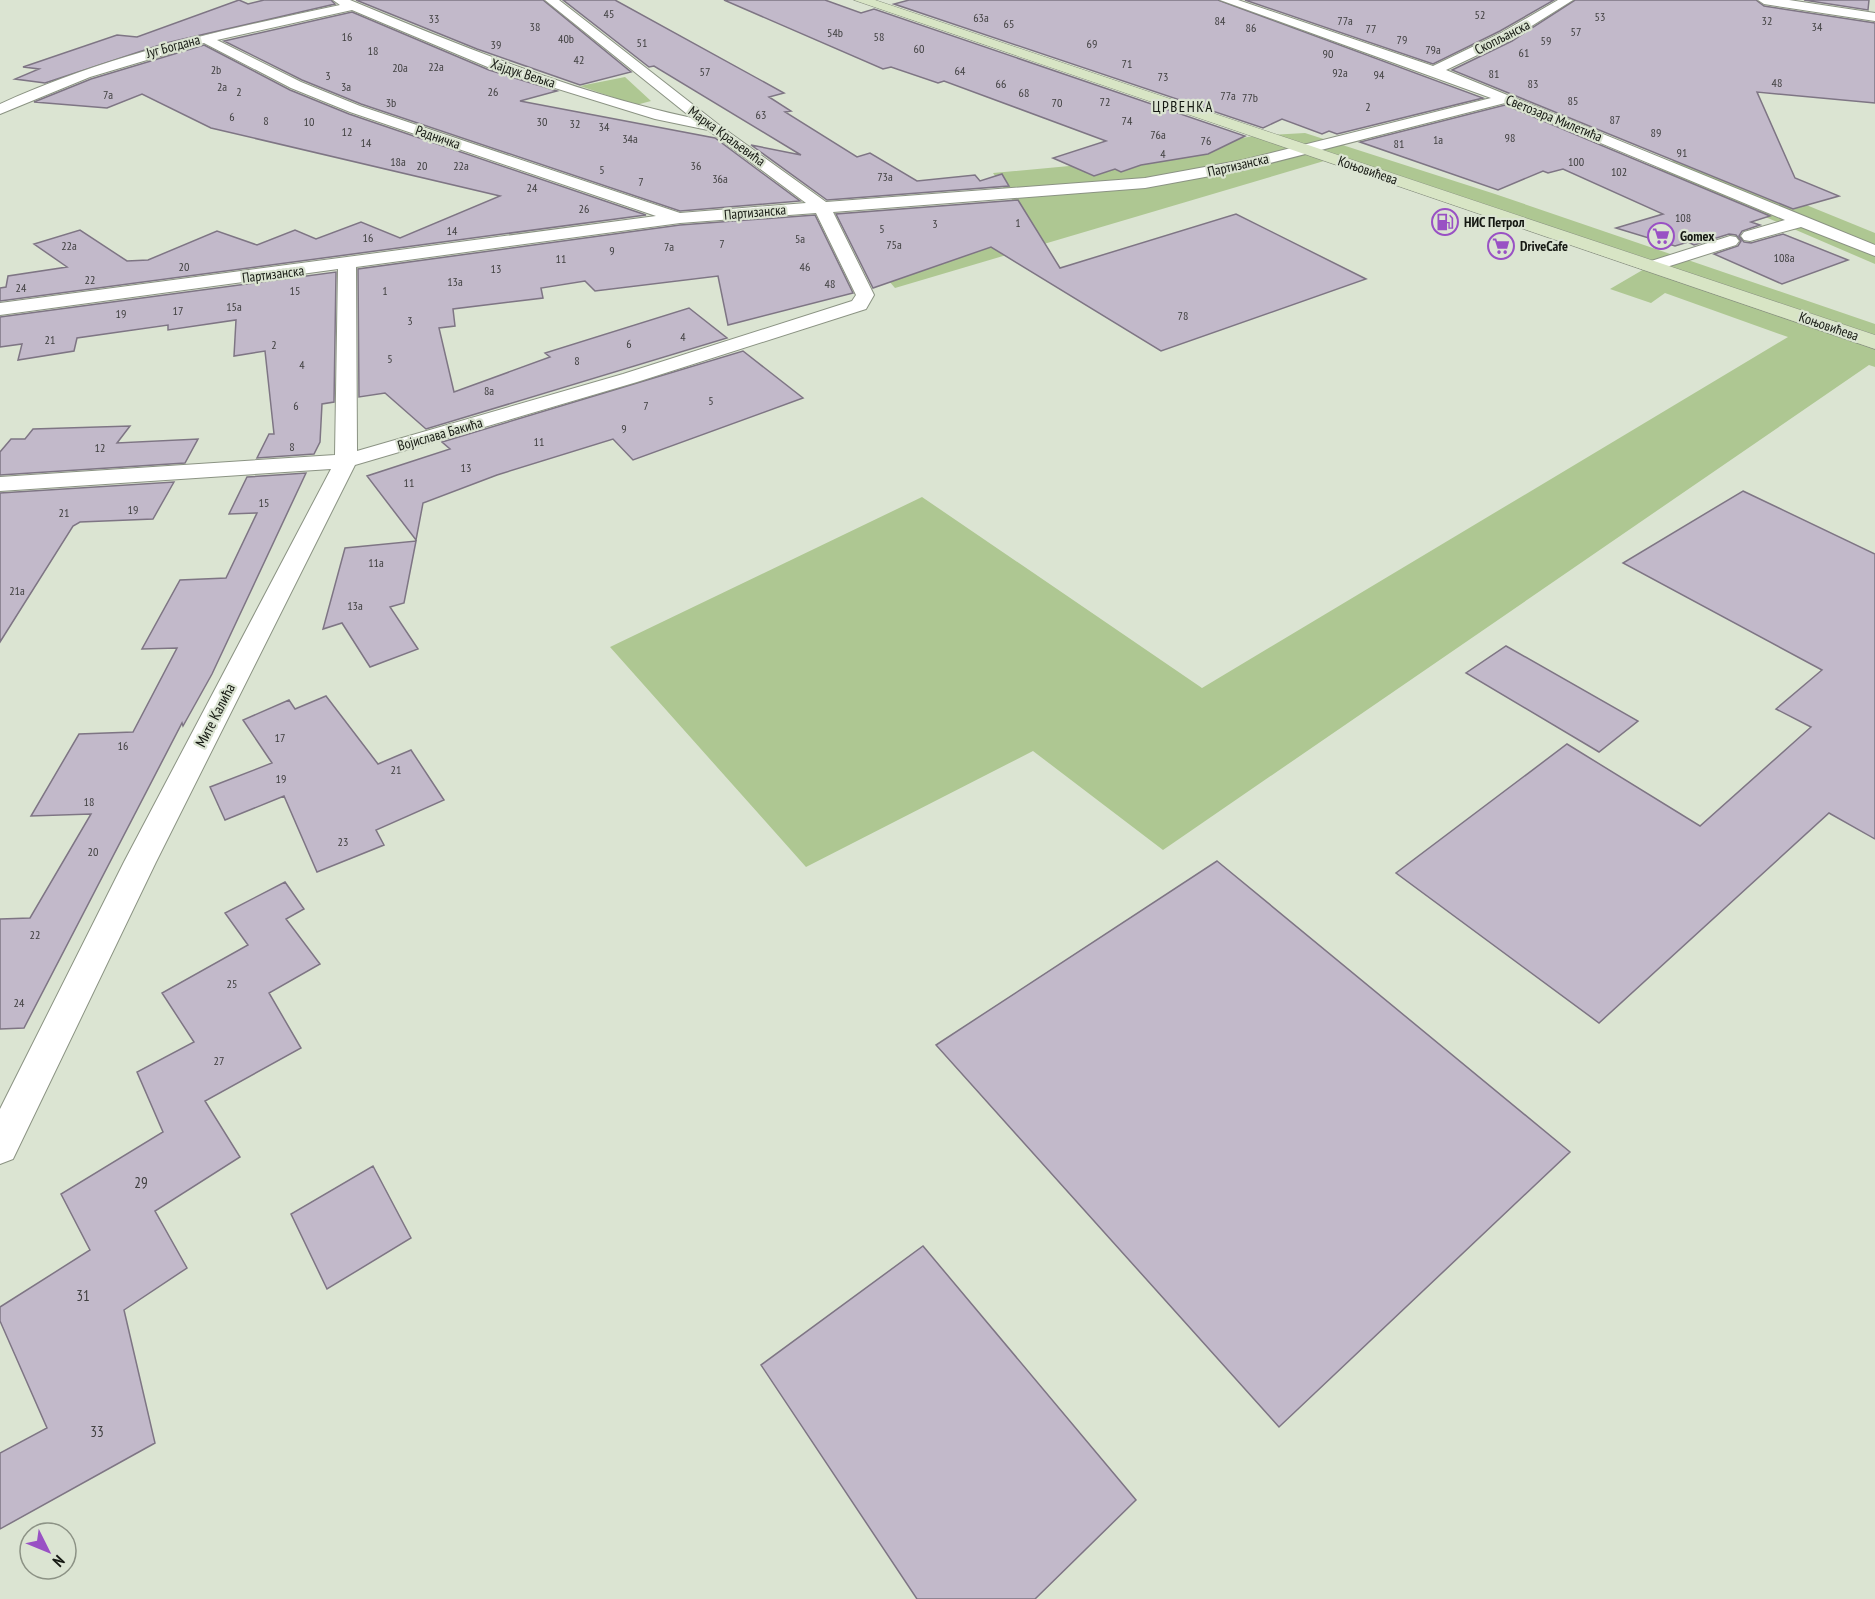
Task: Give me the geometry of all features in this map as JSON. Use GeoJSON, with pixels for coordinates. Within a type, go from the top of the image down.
{"type":"FeatureCollection","features":[{"type":"Feature","properties":{"kind":"main road","name":"Коњовићева"},"geometry":{"type":"LineString","coordinates":[[861,0],[1875,342]]}},
{"type":"Feature","properties":{"kind":"street","name":"Хајдук Вељка"},"geometry":{"type":"LineString","coordinates":[[339,0],[495,65],[660,116],[714,128]]}},
{"type":"Feature","properties":{"kind":"street","name":"Марка Краљевића"},"geometry":{"type":"LineString","coordinates":[[551,0],[714,128],[822,207],[865,295],[863,300]]}},
{"type":"Feature","properties":{"kind":"street","name":"Светозара Милетића"},"geometry":{"type":"LineString","coordinates":[[1226,0],[1435,70],[1875,251]]}},
{"type":"Feature","properties":{"kind":"street","name":"Скопљанска"},"geometry":{"type":"LineString","coordinates":[[1435,70],[1506,36],[1567,0]]}},
{"type":"Feature","properties":{"kind":"street"},"geometry":{"type":"LineString","coordinates":[[1764,0],[1875,17]]}},
{"type":"Feature","properties":{"kind":"street","name":"Југ Богдана"},"geometry":{"type":"LineString","coordinates":[[0,110],[47,86],[90,70],[204,38],[353,6]]}},
{"type":"Feature","properties":{"kind":"street","name":"Радничка"},"geometry":{"type":"LineString","coordinates":[[204,38],[296,85],[356,109],[680,218]]}},
{"type":"Feature","properties":{"kind":"street","name":"Партизанска"},"geometry":{"type":"LineString","coordinates":[[0,309],[680,218],[1145,183],[1214,171],[1506,99]]}},
{"type":"Feature","properties":{"kind":"street"},"geometry":{"type":"LineString","coordinates":[[1750,236],[1802,221]]}},
{"type":"Feature","properties":{"kind":"street"},"geometry":{"type":"LineString","coordinates":[[1654,266],[1730,241]]}},
{"type":"Feature","properties":{"kind":"street","name":"Мите Калића"},"geometry":{"type":"LineString","coordinates":[[0,1147],[140,862],[346,461],[347,264]]}},
{"type":"Feature","properties":{"kind":"street","name":"Војислава Бакића"},"geometry":{"type":"LineString","coordinates":[[0,484],[346,461],[630,378],[850,310],[863,300]]}},
{"type":"Feature","properties":{"kind":"green space"},"geometry":{"type":"Polygon","coordinates":[[[625,77],[651,101],[636,105],[580,86],[625,77]]]}},
{"type":"Feature","properties":{"kind":"green space"},"geometry":{"type":"Polygon","coordinates":[[[1305,133],[1495,194],[1875,324],[1875,367],[1869,365],[1163,850],[1033,751],[806,867],[610,647],[922,497],[1202,688],[1788,337],[1665,293],[1651,303],[1610,289],[1646,268],[1324,161],[895,288],[876,266],[1030,225],[993,173],[1123,161],[1253,136],[1305,133]]]}},
{"type":"Feature","properties":{"kind":"green space"},"geometry":{"type":"Polygon","coordinates":[[[1684,155],[1875,233],[1875,264],[1656,170],[1684,155]]]}},
{"type":"Feature","properties":{"kind":"building"},"geometry":{"type":"Polygon","coordinates":[[[239,0],[248,4],[264,0],[331,0],[335,4],[166,43],[45,83],[15,79],[39,69],[23,67],[117,35],[137,37],[239,0]]]}},
{"type":"Feature","properties":{"kind":"building"},"geometry":{"type":"Polygon","coordinates":[[[356,0],[543,0],[631,72],[580,85],[477,49],[356,0]]]}},
{"type":"Feature","properties":{"kind":"building"},"geometry":{"type":"Polygon","coordinates":[[[563,0],[615,0],[784,93],[769,97],[791,111],[785,112],[857,157],[870,153],[917,181],[975,175],[980,181],[1002,174],[1009,186],[827,200],[751,145],[801,155],[654,66],[649,67],[563,0]]]}},
{"type":"Feature","properties":{"kind":"building"},"geometry":{"type":"Polygon","coordinates":[[[724,0],[825,0],[861,13],[874,9],[1245,136],[1208,154],[1141,165],[1121,172],[1115,169],[1094,176],[1053,158],[1106,141],[944,81],[938,83],[891,67],[883,69],[724,0]]]}},
{"type":"Feature","properties":{"kind":"building"},"geometry":{"type":"Polygon","coordinates":[[[909,0],[1218,0],[1483,98],[1337,134],[1329,131],[1322,134],[1282,119],[1263,128],[894,4],[909,0]]]}},
{"type":"Feature","properties":{"kind":"building"},"geometry":{"type":"Polygon","coordinates":[[[1245,0],[1554,0],[1500,31],[1433,64],[1245,0]]]}},
{"type":"Feature","properties":{"kind":"building"},"geometry":{"type":"Polygon","coordinates":[[[1575,0],[1756,0],[1764,6],[1875,23],[1875,103],[1757,92],[1795,178],[1839,196],[1793,209],[1452,70],[1512,41],[1575,0]]]}},
{"type":"Feature","properties":{"kind":"building"},"geometry":{"type":"Polygon","coordinates":[[[1804,0],[1869,0],[1868,10],[1804,0]]]}},
{"type":"Feature","properties":{"kind":"building"},"geometry":{"type":"Polygon","coordinates":[[[352,12],[489,70],[557,91],[520,101],[715,138],[800,201],[680,211],[361,104],[302,80],[224,41],[352,12]]]}},
{"type":"Feature","properties":{"kind":"building"},"geometry":{"type":"Polygon","coordinates":[[[204,45],[290,90],[349,114],[646,215],[0,301],[0,288],[6,287],[8,276],[67,267],[34,244],[80,230],[127,261],[148,260],[217,231],[257,245],[295,230],[316,239],[361,222],[400,238],[500,196],[211,128],[142,94],[107,108],[34,102],[91,79],[204,45]]]}},
{"type":"Feature","properties":{"kind":"building"},"geometry":{"type":"Polygon","coordinates":[[[1505,105],[1770,216],[1751,222],[1760,225],[1742,231],[1739,236],[1744,242],[1751,243],[1783,234],[1848,260],[1782,284],[1714,254],[1738,246],[1741,241],[1736,235],[1729,234],[1694,245],[1688,242],[1675,246],[1616,228],[1663,214],[1563,169],[1548,173],[1543,171],[1498,190],[1360,142],[1505,105]]]}},
{"type":"Feature","properties":{"kind":"building"},"geometry":{"type":"Polygon","coordinates":[[[1018,200],[1060,268],[1236,214],[1366,279],[1161,351],[991,247],[873,288],[836,214],[1018,200]]]}},
{"type":"Feature","properties":{"kind":"building"},"geometry":{"type":"Polygon","coordinates":[[[815,215],[853,293],[728,325],[718,276],[595,291],[585,281],[541,288],[543,298],[453,309],[455,326],[439,328],[454,392],[550,357],[545,353],[689,308],[727,338],[426,429],[385,393],[359,397],[358,269],[680,225],[815,215]]]}},
{"type":"Feature","properties":{"kind":"building"},"geometry":{"type":"Polygon","coordinates":[[[336,272],[334,402],[322,404],[320,442],[314,454],[257,458],[269,434],[274,434],[265,351],[234,356],[236,320],[168,330],[168,325],[77,338],[74,351],[18,360],[22,344],[0,347],[0,317],[336,272]]]}},
{"type":"Feature","properties":{"kind":"building"},"geometry":{"type":"Polygon","coordinates":[[[743,351],[803,398],[633,460],[613,439],[497,475],[423,503],[416,540],[367,476],[450,449],[442,442],[743,351]]]}},
{"type":"Feature","properties":{"kind":"building"},"geometry":{"type":"Polygon","coordinates":[[[130,426],[117,443],[198,439],[185,463],[0,475],[0,452],[11,439],[25,439],[33,429],[130,426]]]}},
{"type":"Feature","properties":{"kind":"building"},"geometry":{"type":"Polygon","coordinates":[[[306,473],[212,674],[183,726],[182,723],[24,1028],[0,1029],[0,919],[30,918],[91,814],[31,816],[79,734],[133,732],[177,648],[142,649],[180,580],[226,578],[257,513],[229,514],[247,477],[306,473]]]}},
{"type":"Feature","properties":{"kind":"building"},"geometry":{"type":"Polygon","coordinates":[[[174,482],[153,519],[80,522],[73,526],[0,642],[0,493],[174,482]]]}},
{"type":"Feature","properties":{"kind":"building"},"geometry":{"type":"Polygon","coordinates":[[[1743,491],[1875,554],[1875,839],[1829,813],[1599,1023],[1396,873],[1567,744],[1700,826],[1811,727],[1776,709],[1822,670],[1623,563],[1743,491]]]}},
{"type":"Feature","properties":{"kind":"building"},"geometry":{"type":"Polygon","coordinates":[[[416,541],[404,603],[390,607],[418,649],[370,667],[342,623],[323,629],[345,548],[416,541]]]}},
{"type":"Feature","properties":{"kind":"building"},"geometry":{"type":"Polygon","coordinates":[[[1506,646],[1638,721],[1599,752],[1466,673],[1506,646]]]}},
{"type":"Feature","properties":{"kind":"building"},"geometry":{"type":"Polygon","coordinates":[[[326,696],[378,764],[411,750],[444,800],[376,830],[384,845],[317,872],[284,796],[225,820],[210,787],[272,763],[243,720],[289,700],[295,709],[326,696]]]}},
{"type":"Feature","properties":{"kind":"building"},"geometry":{"type":"Polygon","coordinates":[[[1217,861],[1570,1152],[1279,1427],[936,1045],[1217,861]]]}},
{"type":"Feature","properties":{"kind":"building"},"geometry":{"type":"Polygon","coordinates":[[[285,882],[304,909],[286,919],[320,964],[269,993],[301,1048],[205,1101],[240,1157],[155,1211],[187,1268],[124,1310],[155,1443],[0,1529],[0,1453],[47,1428],[0,1321],[0,1307],[90,1250],[61,1194],[163,1132],[137,1072],[194,1042],[162,993],[248,945],[225,913],[285,882]]]}},
{"type":"Feature","properties":{"kind":"building"},"geometry":{"type":"Polygon","coordinates":[[[373,1166],[411,1238],[327,1289],[291,1214],[373,1166]]]}},
{"type":"Feature","properties":{"kind":"building"},"geometry":{"type":"Polygon","coordinates":[[[923,1246],[1136,1500],[1035,1599],[917,1599],[761,1365],[923,1246]]]}},
{"type":"Feature","properties":{"kind":"place","name":"НИС Петрол"},"geometry":{"type":"Point","coordinates":[1445,222]}},
{"type":"Feature","properties":{"kind":"place","name":"Gomex"},"geometry":{"type":"Point","coordinates":[1661,236]}},
{"type":"Feature","properties":{"kind":"place","name":"DriveCafe"},"geometry":{"type":"Point","coordinates":[1501,246]}},
{"type":"Feature","properties":{"kind":"district","name":"ЦРВЕНКА"},"geometry":{"type":"Point","coordinates":[1183,106]}}]}
